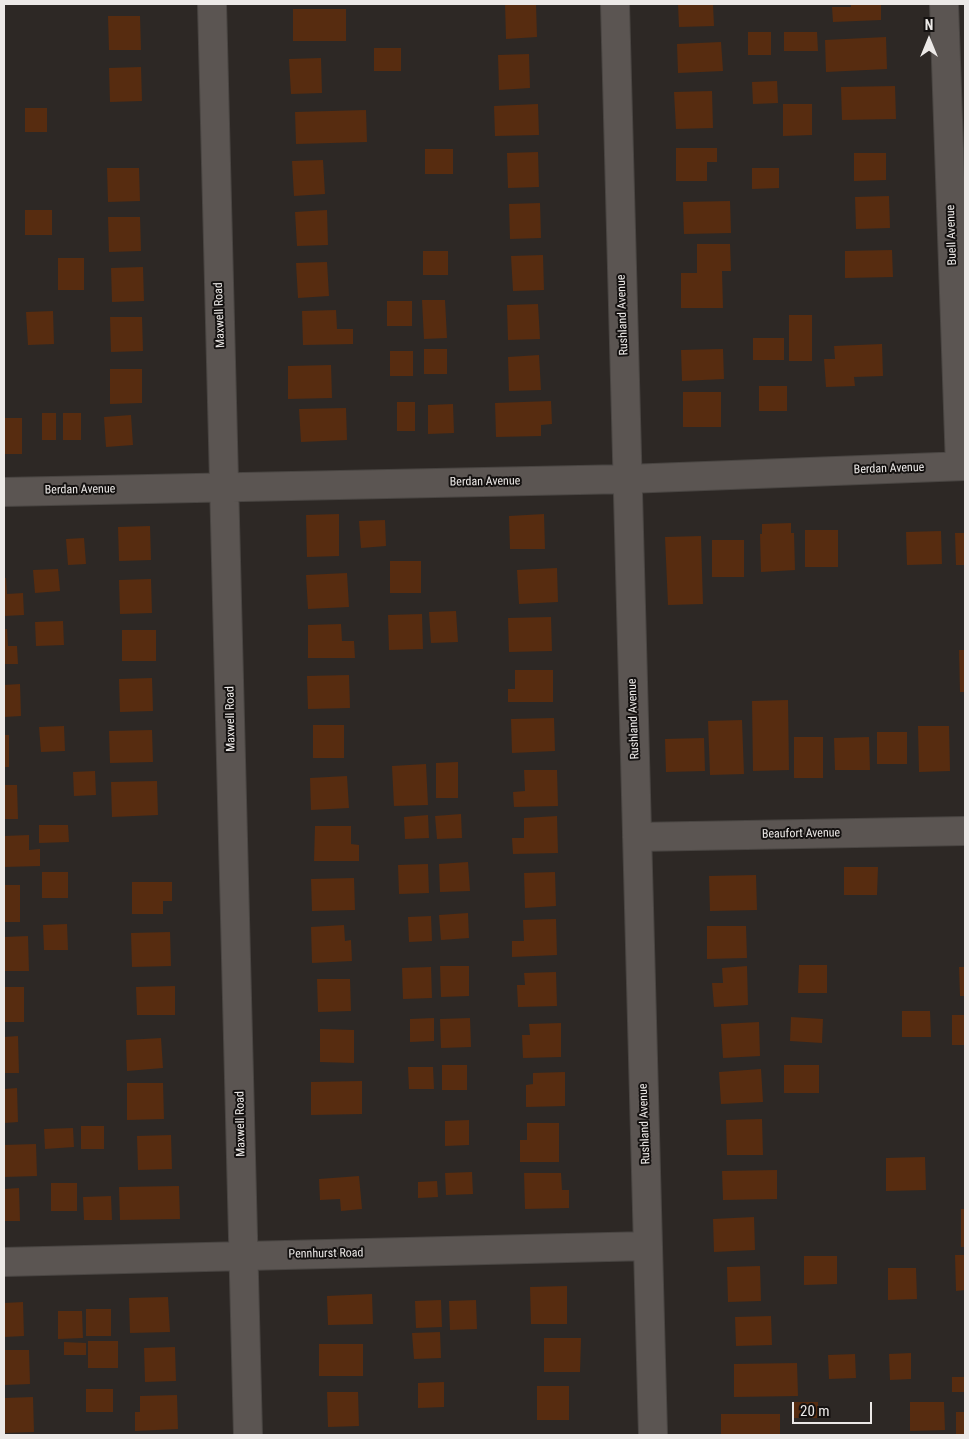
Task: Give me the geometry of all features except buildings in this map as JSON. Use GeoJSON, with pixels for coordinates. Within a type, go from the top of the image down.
{"type":"FeatureCollection","features":[{"type":"Feature","properties":{"kind":"street","name":"Maxwell Road"},"geometry":{"type":"LineString","coordinates":[[212,4],[248,1435]]}},
{"type":"Feature","properties":{"kind":"street","name":"Rushland Avenue"},"geometry":{"type":"LineString","coordinates":[[614,4],[653,1435]]}},
{"type":"Feature","properties":{"kind":"street","name":"Buell Avenue"},"geometry":{"type":"LineString","coordinates":[[944,4],[956,104],[963,466]]}},
{"type":"Feature","properties":{"kind":"street","name":"Berdan Avenue"},"geometry":{"type":"LineString","coordinates":[[4,492],[627,479],[963,466]]}},
{"type":"Feature","properties":{"kind":"street","name":"Beaufort Avenue"},"geometry":{"type":"LineString","coordinates":[[637,837],[965,831]]}},
{"type":"Feature","properties":{"kind":"street","name":"Pennhurst Road"},"geometry":{"type":"LineString","coordinates":[[4,1262],[648,1246]]}}]}
